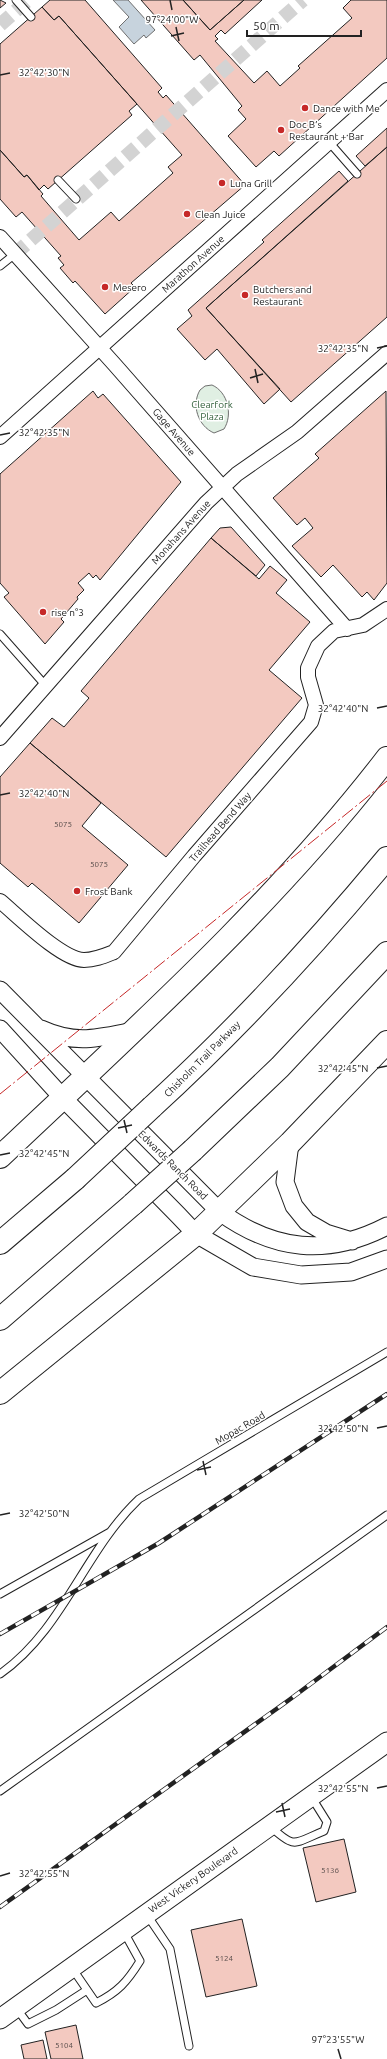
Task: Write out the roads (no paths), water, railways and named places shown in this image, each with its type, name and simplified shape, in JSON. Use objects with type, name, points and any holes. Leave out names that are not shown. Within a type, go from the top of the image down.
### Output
[{"type":"highway","points":[[0,1157],[62,1097],[134,1031],[254,910],[353,800],[387,758]]},
{"type":"highway","name":"Chisholm Trail Parkway","points":[[0,1243],[74,1179],[202,1061],[262,998],[387,858]]},
{"type":"highway","points":[[0,1319],[193,1150],[280,1067],[387,953]]},
{"type":"highway","points":[[0,1393],[196,1234],[290,1143],[387,1042]]},
{"type":"main road","name":"West Vickery Boulevard","points":[[0,2019],[145,1913],[387,1742]]},
{"type":"street","name":"Marathon Avenue","points":[[0,437],[387,90]]},
{"type":"street","name":"Gage Avenue","points":[[0,238],[100,348],[347,629]]},
{"type":"street","name":"Monahans Avenue","points":[[0,738],[206,502],[237,474],[297,432],[387,353]]},
{"type":"street","name":"Trailhead Bend Way","points":[[0,901],[64,954],[83,960],[100,958],[114,952],[311,722],[316,705],[308,677],[310,660],[318,646],[334,631],[363,625],[387,609]]},
{"type":"street","name":"Edwards Ranch Road","points":[[0,990],[220,1212],[239,1225],[266,1237],[293,1245],[327,1247],[368,1236],[387,1226]]},
{"type":"street","points":[[35,1027],[64,1038],[78,1040],[134,1031]]},
{"type":"street","points":[[0,1029],[62,1097],[196,1234],[253,1267],[302,1275],[351,1272],[387,1259]]},
{"type":"street","points":[[290,1143],[285,1182],[294,1206],[307,1222],[326,1233],[352,1241]]},
{"type":"lane","points":[[16,0],[31,17]]},
{"type":"lane","points":[[329,142],[357,174]]},
{"type":"lane","points":[[58,180],[76,200]]},
{"type":"lane","points":[[0,266],[15,254]]},
{"type":"lane","points":[[0,634],[46,686]]},
{"type":"lane","name":"Mopac Road","points":[[0,1674],[22,1657],[34,1645],[71,1594],[94,1556],[125,1513],[139,1499],[387,1352]]},
{"type":"lane","points":[[0,1791],[387,1515]]},
{"type":"lane","name":"Mopac Road","points":[[0,1594],[112,1531]]},
{"type":"lane","points":[[270,1825],[286,1841],[294,1843],[324,1831],[327,1822],[311,1796]]},
{"type":"lane","points":[[145,1913],[170,1950],[189,2046]]},
{"type":"lane","points":[[71,1967],[96,2002],[113,1994],[125,1983],[140,1961],[122,1930]]},
{"type":"lane","points":[[15,2007],[28,2024],[56,2010],[87,1990]]},
{"type":"tunnel","points":[[0,25],[28,0]]},
{"type":"tunnel","points":[[15,254],[303,0]]},
{"type":"railway","points":[[0,1634],[159,1543],[387,1394]]},
{"type":"railway","points":[[0,1907],[289,1700],[387,1627]]},
{"type":"place","name":"Dance with Me","points":[[305,108]]},
{"type":"place","name":"Doc B’s Restaurant + Bar","points":[[281,130]]},
{"type":"place","name":"Luna Grill","points":[[222,183]]},
{"type":"place","name":"Clean Juice","points":[[187,214]]},
{"type":"place","name":"Mesero","points":[[105,287]]},
{"type":"place","name":"Butchers and Restaurant","points":[[245,295]]},
{"type":"place","name":"rise n°3","points":[[43,612]]},
{"type":"place","name":"Frost Bank","points":[[77,891]]},
{"type":"park label","name":"Clearfork Plaza","points":[[212,410]]}]
